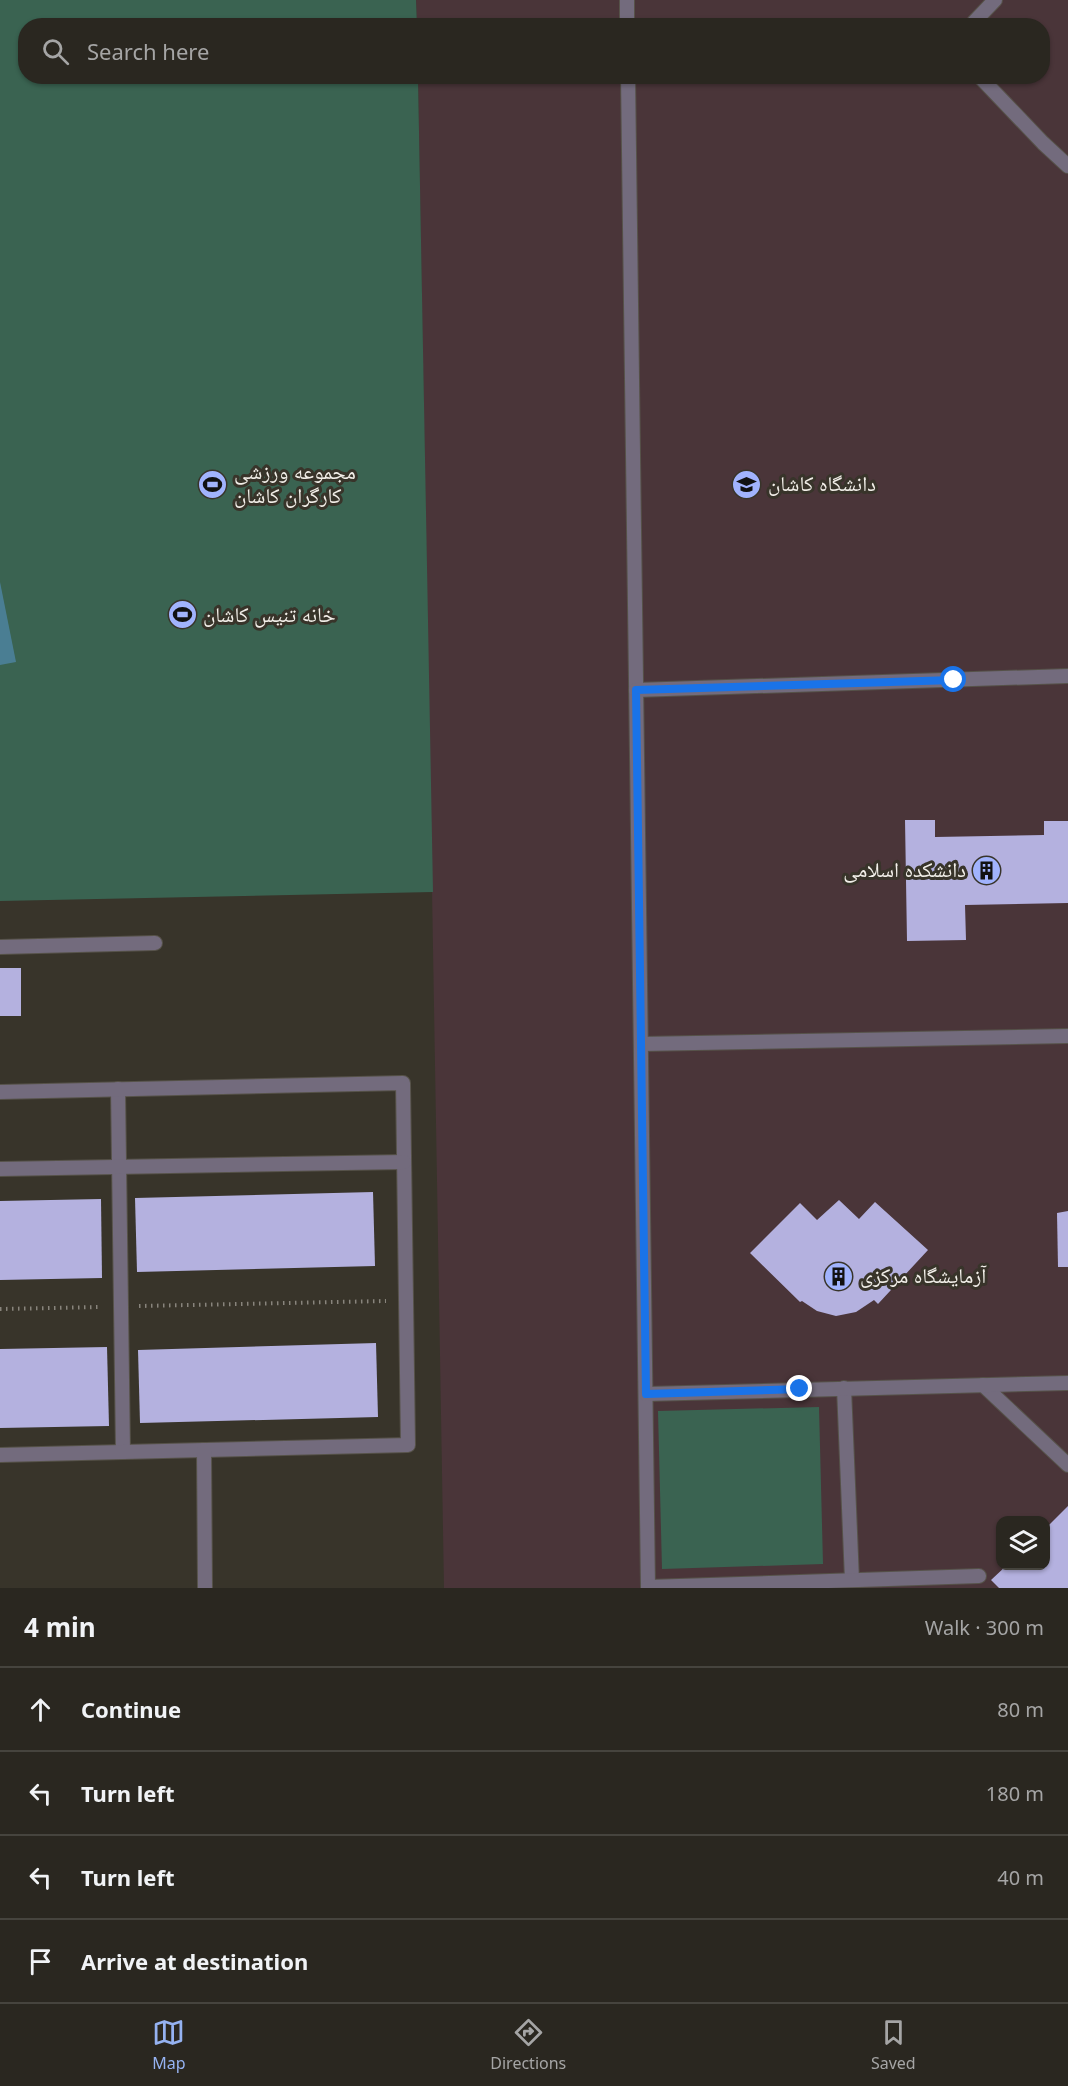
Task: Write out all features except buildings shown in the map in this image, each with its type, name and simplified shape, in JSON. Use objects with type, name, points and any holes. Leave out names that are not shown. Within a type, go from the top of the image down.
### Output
[{"type":"lane","points":[[627,0],[627,18]]},
{"type":"lane","points":[[977,18],[995,0]]},
{"type":"lane","points":[[628,84],[648,1588],[979,1576]]},
{"type":"lane","points":[[987,84],[1068,166]]},
{"type":"lane","points":[[636,690],[1068,676]]},
{"type":"lane","points":[[0,947],[155,943]]},
{"type":"lane","points":[[641,1044],[1068,1036]]},
{"type":"lane","points":[[0,1092],[404,1083],[408,1445],[0,1455]]},
{"type":"lane","points":[[118,1089],[123,1452]]},
{"type":"lane","points":[[0,1169],[404,1162]]},
{"type":"lane","points":[[646,1394],[1068,1383]]},
{"type":"lane","points":[[983,1385],[1068,1465]]},
{"type":"lane","points":[[844,1388],[852,1580]]},
{"type":"lane","points":[[204,1450],[205,1588]]},
{"type":"path","points":[[0,1309],[406,1300]]},
{"type":"shaded area","name":"دانشگاه کاشان","points":[[416,0],[1068,0],[1068,1588],[444,1588],[418,84],[1050,84],[1050,18],[417,18]]},
{"type":"green space","name":"مجموعه ورزشی کارگران کاشان","points":[[0,0],[416,0],[417,18],[18,18],[18,84],[418,84],[433,892],[0,901]]},
{"type":"green space","points":[[819,1407],[823,1564],[662,1569],[658,1411]]},
{"type":"water","points":[[0,582],[16,662],[0,665]]},
{"type":"place","name":"مجموعه ورزشی کارگران کاشان","points":[[213,484]]},
{"type":"place","name":"دانشگاه کاشان","points":[[747,484]]},
{"type":"place","name":"خانه تنیس کاشان","points":[[182,615]]},
{"type":"place","name":"دانشکده اسلامی","points":[[987,870]]},
{"type":"place","name":"آزمایشگاه مرکزی","points":[[839,1276]]},
{"type":"route","points":[[800,1389],[646,1394],[636,690],[954,680]]}]
